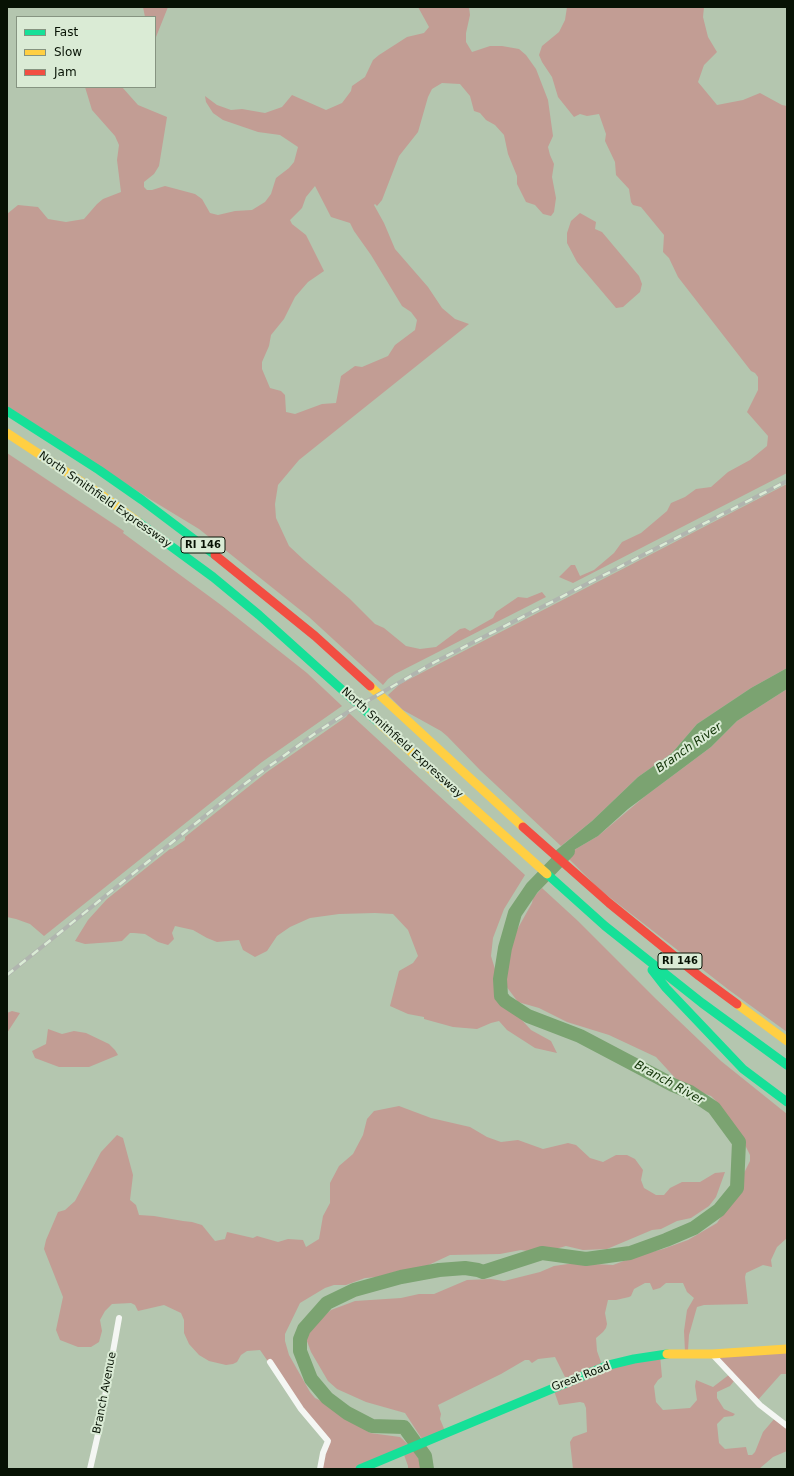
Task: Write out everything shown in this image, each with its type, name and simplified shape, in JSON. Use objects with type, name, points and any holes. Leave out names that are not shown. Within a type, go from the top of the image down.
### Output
[{"type":"main road","name":"North Smithfield Expressway","points":[[7,411],[64,447],[142,500],[234,570],[315,636],[577,875],[699,976],[787,1041]]},
{"type":"main road","name":"North Smithfield Expressway","points":[[7,433],[103,496],[214,577],[259,614],[529,858],[639,953],[702,1003],[787,1065]]},
{"type":"main road","points":[[639,953],[666,988],[743,1069],[787,1102]]},
{"type":"main road","name":"Great Road","points":[[360,1469],[609,1365],[634,1359],[668,1354],[712,1354],[787,1349]]},
{"type":"street","name":"Branch Avenue","points":[[90,1469],[119,1318]]},
{"type":"street","points":[[712,1354],[760,1405],[787,1426]]},
{"type":"street","points":[[270,1362],[301,1409],[328,1441],[323,1454],[320,1469]]},
{"type":"shaded area","points":[[143,7],[168,7],[156,37],[156,16],[145,16]]},
{"type":"shaded area","points":[[418,7],[469,7],[470,15],[466,33],[466,42],[472,52],[490,46],[502,46],[519,49],[526,55],[536,69],[548,100],[553,136],[548,147],[554,164],[552,177],[556,198],[554,212],[551,216],[543,214],[535,205],[526,202],[517,184],[517,176],[508,154],[504,135],[495,125],[486,120],[480,113],[474,111],[470,96],[460,84],[442,83],[432,89],[428,97],[418,132],[399,156],[382,200],[377,206],[375,204],[374,205],[384,223],[395,249],[428,287],[442,308],[455,319],[469,324],[299,460],[278,485],[275,504],[276,518],[289,546],[350,599],[375,624],[384,628],[406,646],[420,649],[436,647],[460,629],[465,628],[470,631],[493,618],[496,612],[518,597],[527,598],[542,592],[546,597],[395,674],[383,685],[309,617],[199,529],[148,498],[7,406],[7,214],[18,205],[38,207],[48,219],[66,222],[84,219],[103,199],[121,192],[117,160],[119,145],[115,136],[92,110],[85,88],[123,88],[138,105],[167,117],[159,166],[154,174],[144,182],[144,187],[147,190],[165,186],[195,194],[202,199],[210,213],[218,215],[235,211],[252,210],[265,202],[271,194],[276,178],[294,162],[298,147],[280,135],[258,132],[223,120],[213,113],[206,102],[205,96],[217,105],[231,110],[242,109],[265,113],[282,107],[292,95],[326,110],[342,103],[351,91],[352,86],[365,77],[373,60],[379,55],[407,37],[424,33],[429,27]],"holes":[[[315,186],[331,217],[350,223],[402,306],[411,312],[417,320],[415,330],[395,345],[388,356],[362,367],[355,366],[341,376],[336,403],[322,404],[295,414],[286,412],[285,395],[281,391],[270,388],[262,369],[262,362],[269,346],[271,335],[284,319],[295,297],[308,282],[324,271],[306,235],[292,224],[290,220],[302,208],[306,197]]]},
{"type":"shaded area","points":[[567,7],[704,7],[703,17],[708,37],[717,52],[704,65],[698,82],[717,105],[743,100],[760,93],[782,105],[787,106],[787,473],[573,583],[559,577],[571,565],[575,565],[580,576],[594,570],[614,553],[622,542],[641,533],[667,511],[671,503],[685,497],[696,489],[711,487],[728,472],[750,460],[767,446],[768,436],[747,412],[758,390],[758,377],[751,371],[678,277],[669,258],[663,252],[664,235],[641,207],[633,205],[631,202],[629,189],[616,175],[615,162],[605,141],[606,134],[599,114],[587,116],[580,114],[574,117],[558,97],[552,77],[539,55],[542,46],[559,32],[565,20]]},
{"type":"shaded area","points":[[580,213],[596,222],[595,229],[602,232],[639,276],[642,284],[640,292],[623,307],[616,308],[577,262],[567,243],[567,233],[571,221]]},
{"type":"shaded area","points":[[7,453],[124,531],[123,533],[221,605],[307,673],[342,706],[262,762],[44,936],[30,924],[7,917]]},
{"type":"shaded area","points":[[787,484],[787,668],[751,688],[697,724],[672,753],[638,777],[592,821],[561,846],[480,770],[447,736],[441,731],[403,710],[388,695],[400,684]]},
{"type":"shaded area","points":[[787,689],[787,1032],[729,990],[599,889],[568,858],[574,850],[598,836],[644,797],[711,747],[737,721]]},
{"type":"shaded area","points":[[349,713],[525,875],[504,909],[493,938],[491,956],[498,979],[497,1000],[501,1005],[520,1018],[531,1030],[551,1041],[557,1053],[535,1048],[507,1030],[499,1021],[477,1029],[453,1027],[424,1019],[424,1017],[408,1014],[390,1006],[399,971],[413,963],[418,956],[408,930],[393,914],[339,914],[310,918],[290,927],[277,936],[267,951],[255,957],[243,950],[239,940],[217,942],[193,930],[175,926],[172,933],[174,939],[168,945],[158,942],[145,934],[134,933],[130,933],[122,941],[85,944],[75,941],[88,920],[107,899],[170,849],[185,840],[185,837],[267,772],[346,717]]},
{"type":"shaded area","points":[[542,888],[578,921],[721,1061],[787,1114],[787,1238],[777,1247],[771,1260],[772,1267],[763,1265],[746,1273],[745,1277],[748,1304],[704,1305],[697,1307],[689,1335],[688,1350],[685,1352],[684,1331],[687,1310],[694,1298],[687,1292],[683,1283],[666,1283],[660,1288],[653,1290],[650,1283],[645,1283],[634,1289],[629,1297],[608,1300],[605,1313],[607,1324],[606,1328],[596,1338],[597,1351],[602,1365],[660,1355],[662,1377],[654,1386],[656,1402],[663,1410],[690,1408],[697,1400],[695,1386],[696,1380],[713,1387],[730,1374],[715,1356],[787,1349],[787,1374],[781,1374],[757,1401],[734,1381],[730,1386],[717,1392],[717,1398],[724,1409],[735,1414],[733,1416],[724,1417],[717,1424],[719,1443],[725,1449],[746,1447],[748,1455],[752,1455],[755,1452],[763,1432],[775,1418],[787,1426],[787,1451],[773,1457],[759,1469],[573,1469],[570,1442],[573,1437],[587,1432],[586,1408],[584,1403],[580,1402],[559,1405],[552,1385],[566,1379],[555,1357],[538,1359],[532,1363],[529,1360],[525,1360],[501,1374],[438,1405],[441,1414],[440,1419],[445,1431],[422,1439],[405,1413],[366,1402],[337,1389],[328,1381],[311,1352],[304,1333],[331,1310],[355,1301],[401,1298],[419,1294],[434,1294],[467,1280],[491,1279],[504,1281],[540,1272],[554,1266],[575,1263],[613,1265],[688,1240],[717,1223],[725,1211],[750,1161],[750,1155],[740,1135],[715,1100],[711,1096],[697,1091],[678,1081],[656,1057],[609,1035],[567,1022],[539,1008],[518,1002],[503,982],[502,974],[513,937],[532,903],[533,898]]},
{"type":"shaded area","points":[[12,1011],[20,1013],[7,1033],[7,1013]]},
{"type":"shaded area","points":[[48,1029],[62,1034],[74,1031],[86,1033],[109,1044],[118,1055],[89,1067],[59,1067],[35,1058],[32,1051],[46,1044]]},
{"type":"shaded area","points":[[399,1106],[431,1118],[470,1127],[487,1137],[501,1142],[518,1140],[543,1149],[568,1143],[576,1145],[590,1158],[603,1162],[616,1155],[627,1155],[635,1159],[643,1170],[641,1180],[644,1188],[656,1195],[664,1195],[670,1188],[682,1182],[700,1182],[715,1173],[725,1172],[716,1197],[709,1206],[691,1218],[677,1221],[661,1229],[652,1230],[607,1249],[583,1250],[566,1246],[541,1253],[521,1250],[500,1254],[450,1255],[420,1269],[394,1272],[379,1277],[365,1278],[346,1285],[334,1285],[325,1288],[300,1303],[285,1334],[285,1341],[289,1355],[310,1392],[315,1398],[332,1406],[370,1433],[400,1437],[411,1447],[425,1469],[408,1469],[402,1449],[357,1469],[321,1469],[328,1443],[294,1399],[260,1350],[247,1351],[241,1355],[237,1362],[233,1364],[226,1365],[209,1361],[199,1355],[189,1344],[184,1333],[184,1320],[181,1313],[164,1305],[138,1311],[135,1305],[131,1303],[112,1304],[105,1311],[100,1320],[102,1331],[99,1342],[91,1347],[78,1347],[60,1340],[56,1330],[63,1297],[44,1249],[46,1240],[58,1212],[65,1210],[75,1201],[101,1152],[117,1135],[123,1138],[133,1175],[130,1200],[136,1205],[139,1215],[192,1222],[202,1225],[215,1241],[225,1239],[227,1232],[253,1238],[257,1236],[278,1242],[288,1239],[303,1240],[306,1247],[319,1239],[323,1216],[330,1203],[330,1183],[339,1166],[353,1154],[363,1135],[367,1119],[374,1111]]},
{"type":"water","points":[[787,668],[787,689],[737,721],[711,747],[628,809],[598,836],[574,850],[565,862],[554,852],[592,821],[638,777],[672,753],[697,724],[751,688]]},
{"type":"waterway","name":"Branch River","points":[[427,1469],[425,1456],[404,1427],[372,1426],[347,1413],[327,1398],[311,1379],[300,1351],[300,1339],[304,1329],[327,1303],[354,1290],[401,1277],[439,1270],[465,1268],[483,1272],[542,1253],[586,1259],[630,1253],[694,1228],[719,1210],[737,1188],[739,1142],[714,1108],[690,1092],[673,1085],[580,1036],[528,1016],[505,1001],[501,996],[500,979],[505,948],[515,913],[532,888],[568,851]]},
{"type":"railway","points":[[7,975],[246,783],[317,732],[348,712],[435,662],[787,481]]},
{"type":"traffic: fast","points":[[7,411],[99,470],[142,500],[215,555]]},
{"type":"traffic: fast","points":[[138,522],[213,577],[259,615],[379,723]]},
{"type":"traffic: fast","points":[[547,874],[605,926],[702,1003],[787,1065]]},
{"type":"traffic: fast","points":[[652,970],[666,988],[743,1069],[787,1102]]},
{"type":"traffic: fast","points":[[360,1469],[609,1365],[634,1359],[667,1354]]},
{"type":"traffic: slow","points":[[7,433],[103,496],[138,522]]},
{"type":"traffic: slow","points":[[370,686],[523,827]]},
{"type":"traffic: slow","points":[[379,723],[547,874]]},
{"type":"traffic: slow","points":[[737,1004],[787,1041]]},
{"type":"traffic: slow","points":[[667,1354],[712,1354],[787,1349]]},
{"type":"traffic: jam","points":[[215,555],[315,636],[370,686]]},
{"type":"traffic: jam","points":[[523,827],[609,903],[699,976],[737,1004]]}]
